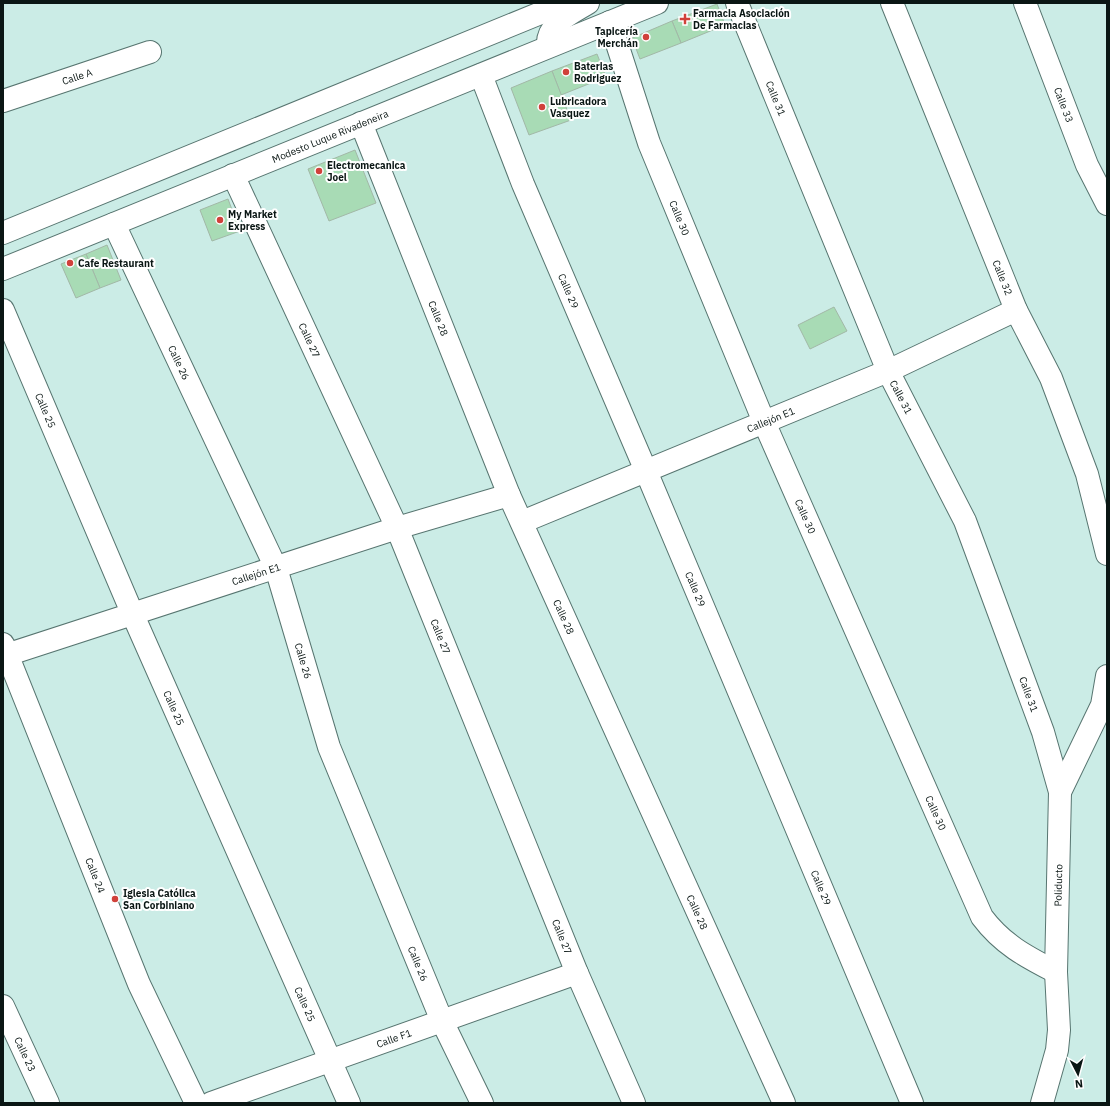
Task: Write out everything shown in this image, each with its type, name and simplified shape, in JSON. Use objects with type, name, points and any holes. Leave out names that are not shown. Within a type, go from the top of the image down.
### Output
[{"type":"street","points":[[3,233],[566,3]]},
{"type":"street","points":[[548,46],[547,41],[551,31],[561,19],[588,3]]},
{"type":"street","name":"Modesto Luque Rivadeneira","points":[[3,269],[481,75],[548,46],[658,3]]},
{"type":"street","name":"Calle 31","points":[[737,3],[888,371],[965,521],[1042,732],[1060,792]]},
{"type":"street","name":"Calle 32","points":[[892,3],[1016,310],[1054,386],[1087,474],[1107,554]]},
{"type":"street","name":"Calle 33","points":[[1025,3],[1087,165],[1107,204]]},
{"type":"street","name":"Calle 30","points":[[610,22],[649,143],[764,422],[982,917],[993,932],[1017,951],[1056,972]]},
{"type":"street","name":"Calle A","points":[[3,102],[150,52]]},
{"type":"street","name":"Calle 29","points":[[481,75],[523,184],[646,471],[912,1103]]},
{"type":"street","name":"Calle 28","points":[[361,123],[509,495],[784,1103]]},
{"type":"street","name":"Calle 27","points":[[233,175],[397,528],[577,973],[634,1103]]},
{"type":"street","name":"Calle 26","points":[[114,224],[276,568],[329,747],[442,1021],[482,1103]]},
{"type":"street","name":"Calle 25","points":[[3,310],[133,615],[348,1103]]},
{"type":"street","name":"Callejón E1","points":[[522,522],[888,371],[1016,310]]},
{"type":"street","name":"Callejón E1","points":[[4,651],[133,615],[397,528],[509,495]]},
{"type":"street","name":"Calle 24","points":[[4,651],[139,984],[196,1103]]},
{"type":"street","name":"Poliducto","points":[[1042,1103],[1058,1043],[1059,1030],[1056,972],[1060,792],[1104,706],[1107,676]]},
{"type":"street","name":"Calle F1","points":[[211,1103],[577,973]]},
{"type":"street","name":"Calle 23","points":[[3,1006],[48,1103]]},
{"type":"building","points":[[717,4],[725,25],[681,43],[672,21]]},
{"type":"building","points":[[672,21],[681,43],[640,59],[632,38]]},
{"type":"building","points":[[597,54],[606,77],[561,95],[552,71]]},
{"type":"building","name":"Lubricadora Vasquez","points":[[552,71],[571,120],[529,135],[511,88]]},
{"type":"building","points":[[355,150],[376,203],[329,221],[308,169]]},
{"type":"building","name":"My Market Express","points":[[228,199],[240,231],[212,241],[200,210]]},
{"type":"building","points":[[107,245],[121,280],[100,288],[86,254]]},
{"type":"building","points":[[86,254],[100,288],[76,298],[61,264]]},
{"type":"building","points":[[834,307],[847,331],[810,349],[798,325]]},
{"type":"place","name":"Farmacia Asociación De Farmacias","points":[[685,19]]},
{"type":"place","name":"Tapicería Merchán","points":[[646,37]]},
{"type":"place","name":"Baterias Rodriguez","points":[[566,72]]},
{"type":"place","name":"Lubricadora Vasquez","points":[[542,107]]},
{"type":"place","name":"Electromecanica Joel","points":[[319,171]]},
{"type":"place","name":"My Market Express","points":[[220,220]]},
{"type":"place","name":"Cafe Restaurant","points":[[70,263]]},
{"type":"place","name":"Iglesia Católica San Corbiniano","points":[[115,899]]}]
